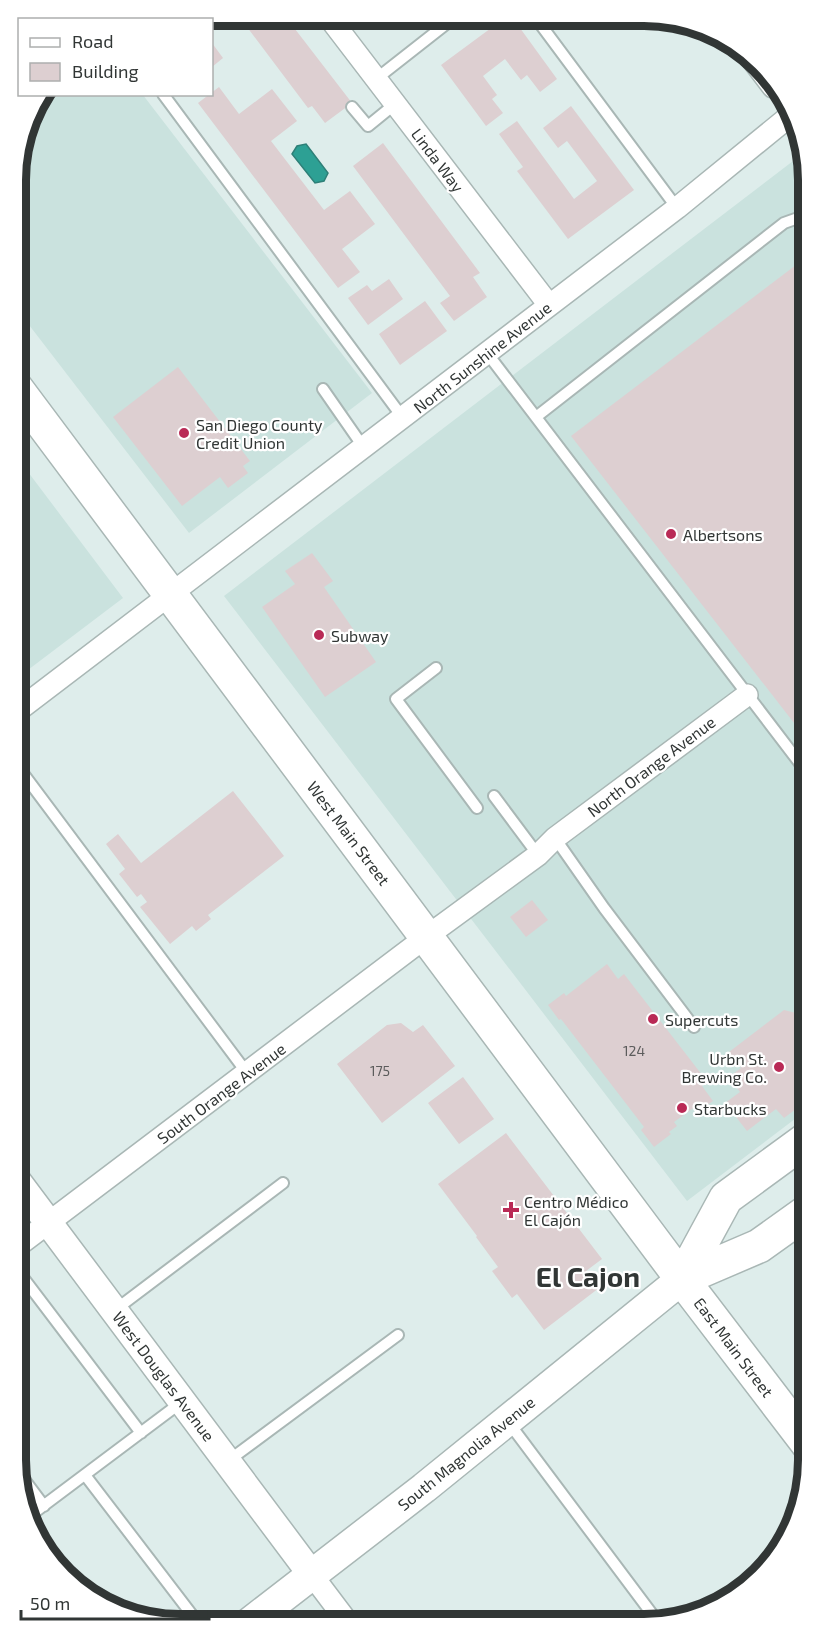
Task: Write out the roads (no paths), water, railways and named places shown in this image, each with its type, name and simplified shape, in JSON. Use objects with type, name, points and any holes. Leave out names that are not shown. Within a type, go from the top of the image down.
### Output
[{"type":"main road","name":"West Main Street","points":[[26,401],[682,1279]]},
{"type":"main road","points":[[682,1279],[726,1198],[797,1146]]},
{"type":"main road","points":[[682,1279],[759,1246],[797,1219]]},
{"type":"main road","name":"South Magnolia Avenue","points":[[261,1614],[424,1488],[682,1279]]},
{"type":"main road","name":"East Main Street","points":[[682,1279],[797,1430]]},
{"type":"street","name":"Linda Way","points":[[336,26],[549,305]]},
{"type":"street","name":"North Sunshine Avenue","points":[[26,704],[677,208],[785,120]]},
{"type":"street","name":"North Orange Avenue","points":[[538,855],[555,838],[747,695]]},
{"type":"street","points":[[426,937],[538,855]]},
{"type":"street","name":"South Orange Avenue","points":[[26,1240],[426,937]]},
{"type":"street","name":"West Douglas Avenue","points":[[26,1193],[312,1575]]},
{"type":"street","points":[[312,1575],[341,1614]]},
{"type":"lane","points":[[376,79],[444,26]]},
{"type":"lane","points":[[542,26],[677,208]]},
{"type":"lane","points":[[164,96],[403,418]]},
{"type":"lane","points":[[352,107],[368,126],[395,104]]},
{"type":"lane","points":[[536,417],[784,223],[798,218]]},
{"type":"lane","points":[[487,353],[798,760]]},
{"type":"lane","points":[[323,389],[364,448]]},
{"type":"lane","points":[[436,668],[396,699],[477,808]]},
{"type":"lane","points":[[26,777],[247,1073]]},
{"type":"lane","points":[[494,796],[538,855]]},
{"type":"lane","points":[[555,838],[604,908],[694,1027]]},
{"type":"lane","points":[[115,1311],[284,1183]]},
{"type":"lane","points":[[26,1281],[141,1433]]},
{"type":"lane","points":[[228,1461],[398,1335]]},
{"type":"lane","points":[[35,1512],[183,1401]]},
{"type":"lane","points":[[507,1420],[651,1614]]},
{"type":"lane","points":[[85,1475],[191,1614]]},
{"type":"lane","points":[[27,1485],[44,1506]]},
{"type":"place","name":"San Diego County Credit Union","points":[[184,433]]},
{"type":"place","name":"Albertsons","points":[[671,534]]},
{"type":"place","name":"Subway","points":[[319,635]]},
{"type":"place","name":"Supercuts","points":[[653,1019]]},
{"type":"place","name":"Urbn St. Brewing Co.","points":[[779,1067]]},
{"type":"place","name":"Starbucks","points":[[682,1108]]},
{"type":"place","name":"Centro Médico El Cajón","points":[[511,1210]]},
{"type":"district","name":"El Cajon","points":[[588,1276]]}]
